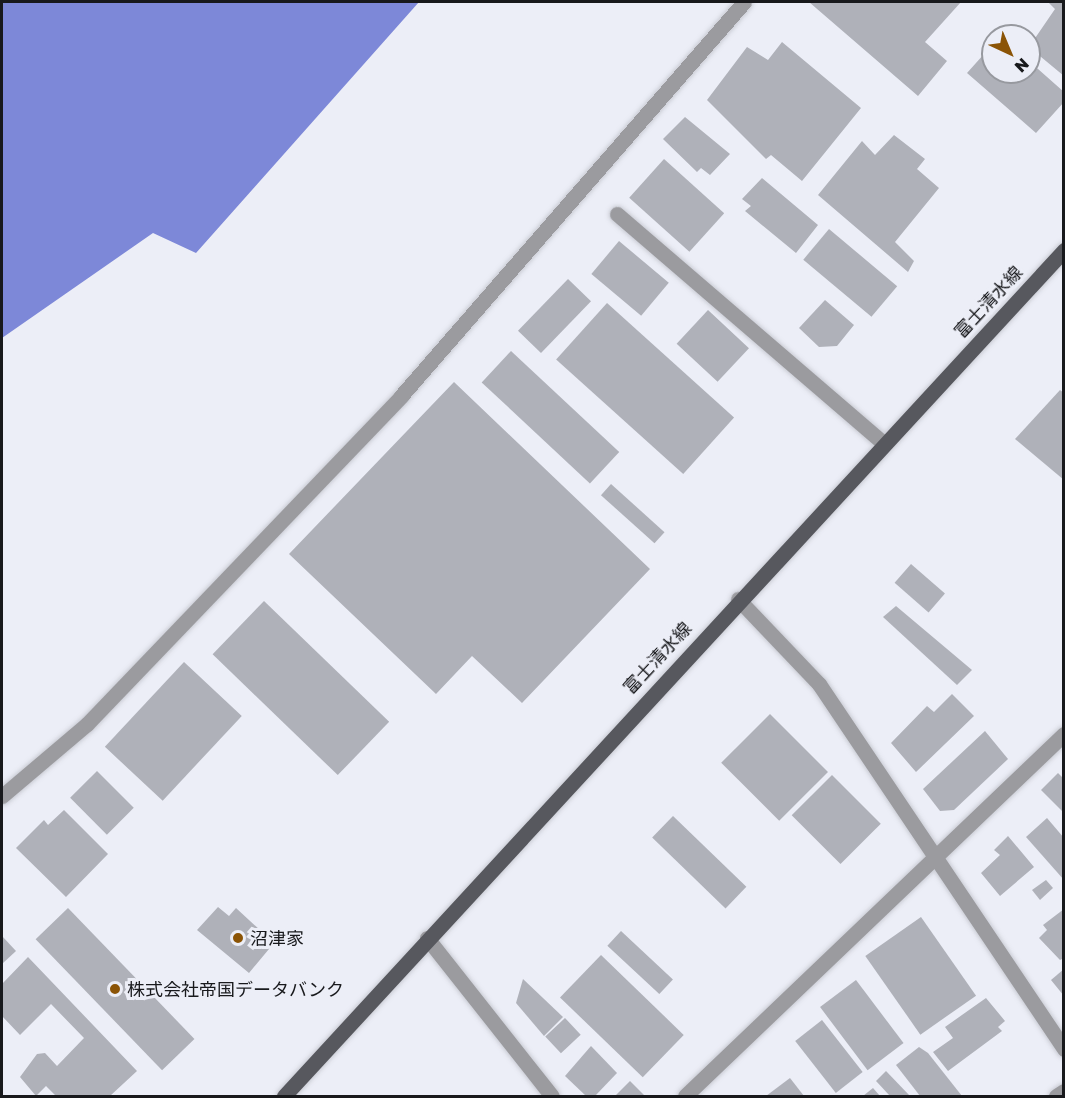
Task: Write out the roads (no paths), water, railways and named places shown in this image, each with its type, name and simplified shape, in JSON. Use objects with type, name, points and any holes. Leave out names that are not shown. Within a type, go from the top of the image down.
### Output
[{"type":"main road","name":"富士清水線","points":[[284,1096],[738,599],[1064,250]]},
{"type":"street","points":[[2,796],[87,724],[400,396],[744,2]]},
{"type":"street","points":[[617,214],[884,443]]},
{"type":"street","points":[[738,599],[819,684],[933,859],[1064,1049]]},
{"type":"street","points":[[685,1096],[1064,734]]},
{"type":"street","points":[[427,938],[552,1096]]},
{"type":"street","points":[[1056,1096],[1064,1091]]},
{"type":"water","points":[[2,2],[419,2],[196,253],[153,233],[2,338]]},
{"type":"place","name":"沼津家","points":[[238,938]]},
{"type":"place","name":"株式会社帝国データバンク","points":[[115,989]]}]
